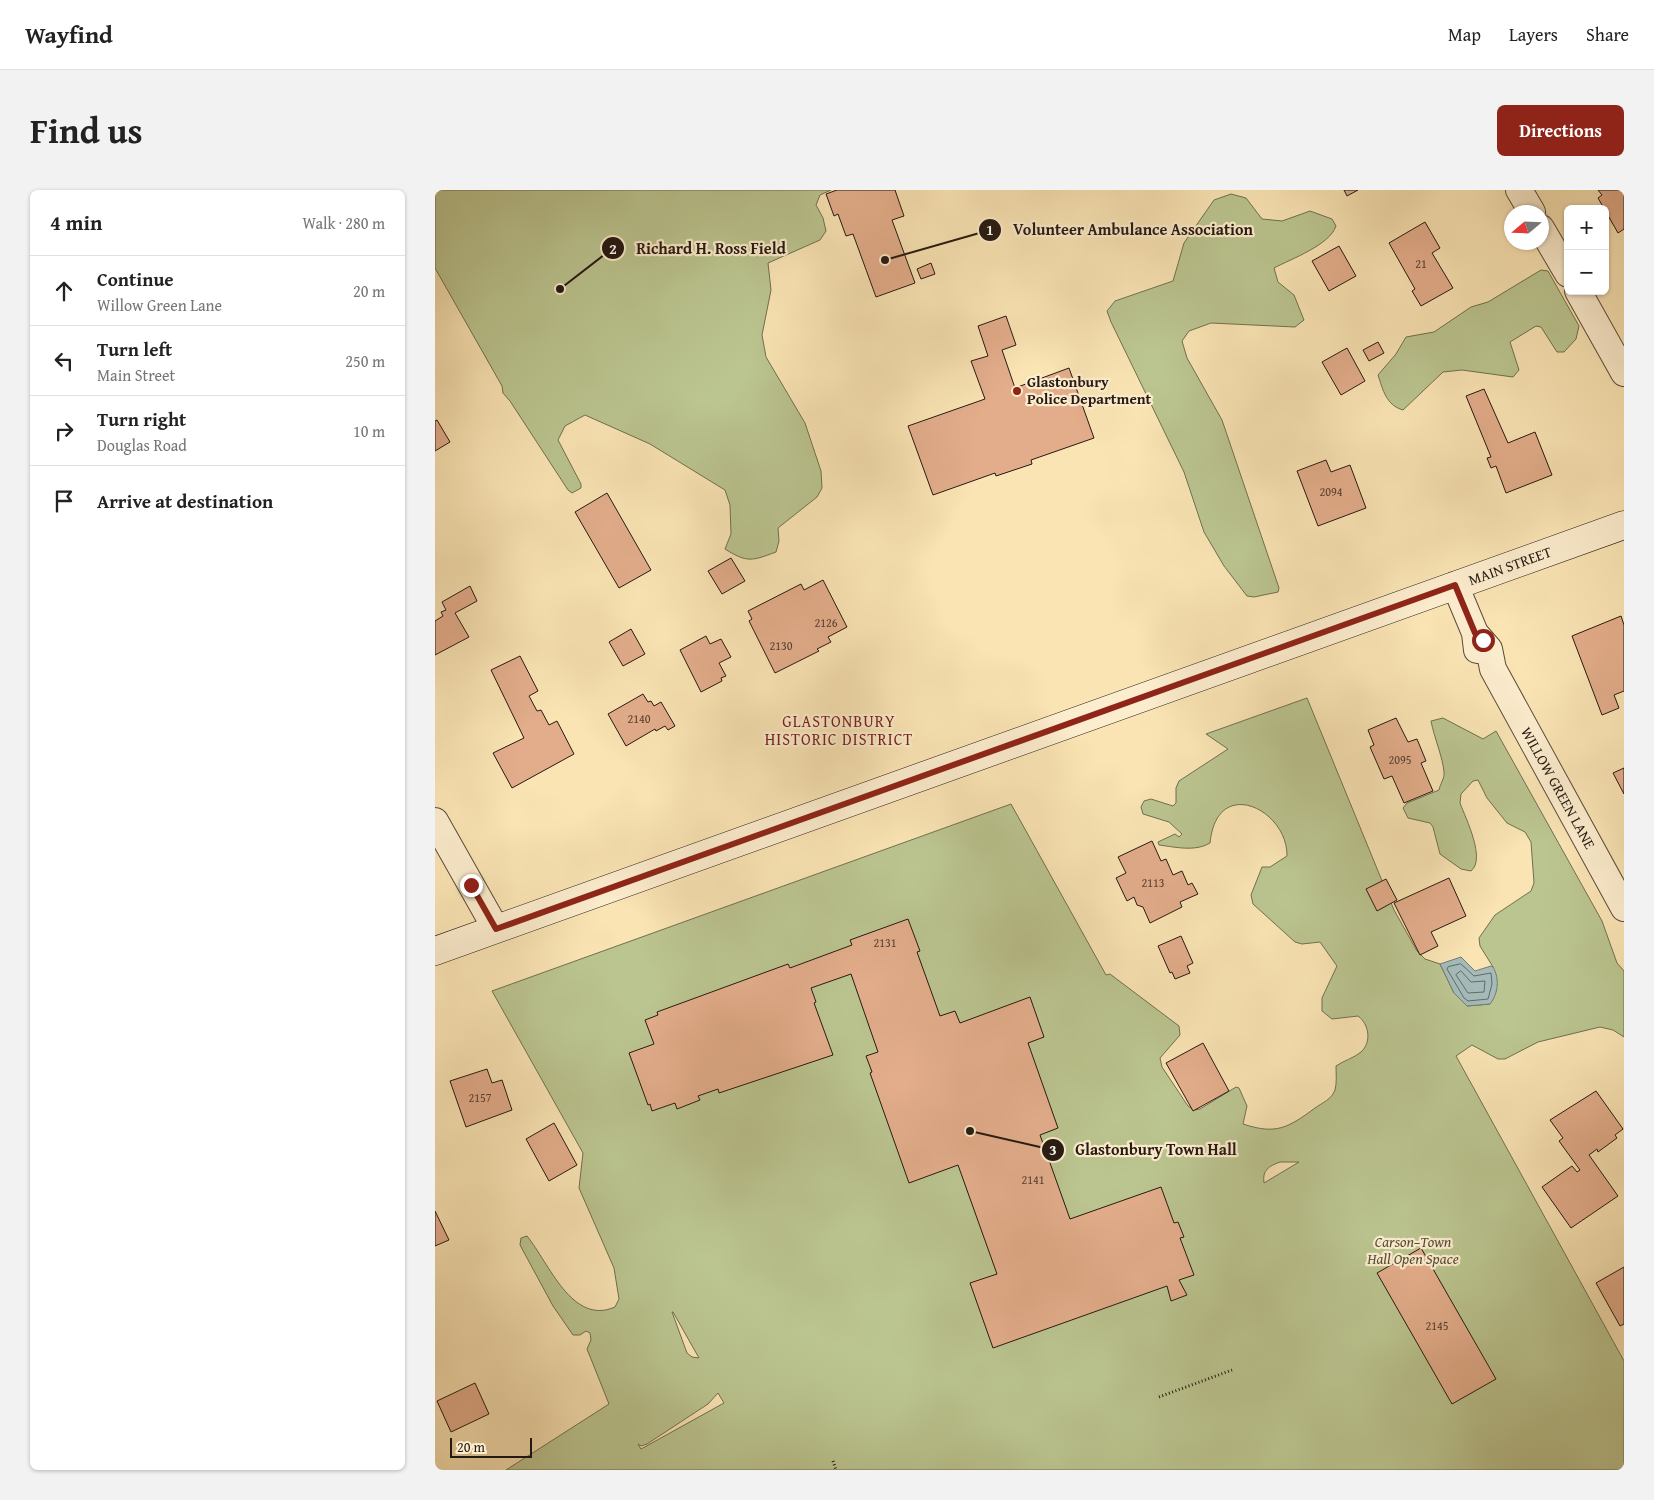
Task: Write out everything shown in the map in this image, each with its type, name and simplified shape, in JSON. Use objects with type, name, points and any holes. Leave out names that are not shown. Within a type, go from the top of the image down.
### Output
[{"type":"main road","name":"MAIN STREET","points":[[435,951],[1624,524]]},
{"type":"street","points":[[1519,190],[1528,205]]},
{"type":"street","points":[[1549,242],[1564,267]]},
{"type":"street","points":[[1580,295],[1624,373]]},
{"type":"street","name":"WILLOW GREEN LANE","points":[[1455,585],[1475,633],[1489,649],[1493,669],[1624,908]]},
{"type":"street","points":[[435,822],[496,929]]},
{"type":"path","points":[[1159,1397],[1232,1370]]},
{"type":"path","points":[[833,1461],[836,1470]]},
{"type":"green space","points":[[435,190],[831,190],[820,195],[816,205],[823,218],[826,231],[820,240],[768,263],[771,290],[762,335],[766,357],[805,423],[821,471],[822,488],[817,497],[778,528],[779,541],[776,552],[750,559],[739,557],[725,549],[731,534],[730,505],[725,490],[650,444],[585,415],[565,426],[558,440],[581,484],[581,488],[572,493],[568,490],[503,393],[502,386],[435,268]]},
{"type":"green space","points":[[1231,194],[1246,198],[1262,219],[1282,221],[1310,211],[1332,219],[1336,226],[1332,233],[1318,245],[1274,268],[1278,282],[1294,295],[1304,320],[1295,327],[1211,323],[1189,331],[1182,341],[1187,358],[1222,420],[1279,588],[1278,592],[1254,597],[1247,596],[1224,566],[1204,532],[1184,472],[1107,311],[1115,301],[1173,281],[1184,243],[1214,200]]},
{"type":"green space","points":[[1541,270],[1548,271],[1579,326],[1576,339],[1564,352],[1557,352],[1541,327],[1536,326],[1510,342],[1519,370],[1513,377],[1462,370],[1443,372],[1403,410],[1397,408],[1389,401],[1378,375],[1396,354],[1406,337],[1434,332],[1471,307],[1488,302]]},
{"type":"green space","name":"Carson–Town Hall Open Space","points":[[1307,698],[1394,910],[1417,951],[1425,959],[1440,964],[1454,993],[1467,1006],[1490,1004],[1493,967],[1480,946],[1479,938],[1495,915],[1531,891],[1534,883],[1531,842],[1525,832],[1507,823],[1487,798],[1478,780],[1473,781],[1461,794],[1460,803],[1476,848],[1475,865],[1471,871],[1461,869],[1440,854],[1433,827],[1430,823],[1408,818],[1403,808],[1407,803],[1439,790],[1443,779],[1443,766],[1431,721],[1443,718],[1483,739],[1496,731],[1602,921],[1617,963],[1624,971],[1624,1037],[1613,1030],[1600,1027],[1538,1042],[1505,1059],[1498,1059],[1472,1045],[1456,1056],[1624,1361],[1624,1470],[506,1470],[609,1404],[587,1349],[591,1340],[590,1333],[586,1331],[580,1335],[573,1335],[553,1306],[520,1245],[521,1238],[527,1236],[563,1289],[586,1308],[600,1311],[615,1307],[619,1299],[614,1268],[579,1188],[583,1153],[492,991],[1011,804],[1106,975],[1110,974],[1179,1026],[1180,1035],[1160,1058],[1162,1067],[1188,1106],[1194,1110],[1200,1109],[1236,1087],[1239,1088],[1247,1106],[1243,1124],[1273,1129],[1289,1125],[1332,1096],[1336,1087],[1336,1066],[1361,1052],[1367,1043],[1367,1028],[1358,1016],[1332,1019],[1322,1011],[1322,998],[1337,966],[1320,942],[1302,944],[1295,942],[1253,904],[1251,895],[1262,867],[1270,867],[1287,856],[1284,839],[1276,825],[1265,813],[1251,806],[1238,805],[1225,809],[1215,822],[1210,843],[1198,847],[1178,848],[1159,845],[1158,842],[1175,834],[1179,837],[1182,834],[1169,822],[1143,814],[1141,807],[1144,801],[1151,799],[1173,806],[1176,803],[1176,788],[1179,781],[1228,749],[1206,734]],"holes":[[[1280,1162],[1299,1162],[1264,1183],[1264,1175],[1267,1169]],[[672,1312],[699,1358],[692,1357],[687,1353]],[[718,1393],[724,1403],[641,1449],[638,1444],[641,1446],[647,1444],[708,1404]]]},
{"type":"water","points":[[1461,957],[1475,971],[1493,967],[1497,976],[1497,986],[1495,996],[1490,1004],[1467,1006],[1454,993],[1440,964]]},
{"type":"building","points":[[837,190],[895,190],[904,216],[892,220],[915,283],[876,297],[853,234],[846,236],[838,214],[834,216],[826,194]]},
{"type":"building","points":[[1344,190],[1358,190],[1347,196]]},
{"type":"building","points":[[1598,190],[1624,190],[1624,229],[1618,233],[1609,217],[1609,205],[1602,205],[1598,198],[1602,195]]},
{"type":"building","points":[[1425,222],[1440,248],[1432,253],[1453,288],[1421,306],[1412,291],[1415,289],[1389,243]]},
{"type":"building","points":[[1339,246],[1356,276],[1329,291],[1312,261]]},
{"type":"building","points":[[931,263],[935,274],[921,279],[917,269]]},
{"type":"building","name":"Glastonbury Police Department","points":[[1006,316],[1016,345],[1002,350],[1015,388],[1069,368],[1094,438],[1031,460],[1032,464],[996,476],[995,473],[933,495],[908,426],[985,399],[971,361],[988,356],[978,326]]},
{"type":"building","points":[[1378,342],[1384,353],[1369,361],[1363,350]]},
{"type":"building","points":[[1347,348],[1365,381],[1341,395],[1322,362]]},
{"type":"building","points":[[1484,389],[1508,443],[1535,432],[1552,475],[1506,493],[1496,466],[1491,468],[1487,458],[1491,457],[1466,396]]},
{"type":"building","points":[[437,420],[450,442],[435,451],[435,421]]},
{"type":"building","points":[[1326,460],[1331,472],[1350,465],[1366,508],[1318,526],[1297,471]]},
{"type":"building","points":[[607,493],[651,570],[619,588],[575,512]]},
{"type":"building","points":[[731,558],[745,581],[722,594],[708,571]]},
{"type":"building","points":[[823,580],[847,627],[828,637],[831,642],[817,649],[819,651],[775,673],[749,621],[752,619],[748,611],[801,584],[804,590]]},
{"type":"building","points":[[470,586],[477,601],[455,613],[469,637],[435,655],[435,621],[443,616],[441,612],[446,610],[442,602]]},
{"type":"building","points":[[1621,616],[1624,625],[1624,691],[1614,695],[1619,708],[1602,715],[1572,636]]},
{"type":"building","points":[[631,629],[645,654],[623,666],[609,642]]},
{"type":"building","points":[[706,636],[710,644],[721,639],[731,657],[719,663],[726,676],[721,678],[722,681],[701,692],[680,650]]},
{"type":"building","points":[[520,656],[538,691],[529,696],[537,711],[541,710],[549,725],[557,721],[574,754],[512,788],[493,753],[524,738],[491,670]]},
{"type":"building","points":[[643,694],[648,702],[651,701],[654,706],[661,702],[675,726],[668,730],[665,726],[656,731],[655,729],[626,746],[608,714]]},
{"type":"building","points":[[1396,718],[1408,742],[1417,739],[1426,761],[1421,763],[1433,791],[1404,803],[1392,776],[1384,779],[1370,747],[1374,745],[1368,730]]},
{"type":"building","points":[[1624,768],[1624,794],[1613,773]]},
{"type":"building","points":[[1152,841],[1161,861],[1166,859],[1173,875],[1182,871],[1188,885],[1192,883],[1198,894],[1180,902],[1182,907],[1150,923],[1143,907],[1137,905],[1134,897],[1127,901],[1116,878],[1126,873],[1118,857]]},
{"type":"building","points":[[1449,878],[1466,916],[1431,932],[1438,946],[1420,955],[1394,903]]},
{"type":"building","points":[[1386,879],[1397,900],[1377,911],[1366,889]]},
{"type":"building","points":[[908,919],[920,951],[917,952],[940,1016],[955,1011],[960,1023],[1030,997],[1044,1037],[1028,1043],[1058,1128],[1040,1135],[1070,1219],[1161,1187],[1174,1223],[1178,1222],[1184,1237],[1180,1238],[1194,1275],[1179,1280],[1187,1295],[1171,1301],[1167,1286],[993,1348],[970,1283],[997,1274],[958,1165],[909,1183],[870,1073],[872,1072],[866,1056],[878,1052],[851,974],[811,988],[816,1002],[814,1003],[833,1055],[719,1093],[718,1089],[698,1096],[700,1100],[677,1109],[675,1103],[652,1111],[650,1104],[648,1105],[629,1053],[654,1044],[645,1020],[658,1015],[657,1012],[788,964],[790,968],[852,945],[850,940]]},
{"type":"building","points":[[1181,936],[1193,963],[1187,966],[1190,973],[1175,979],[1172,972],[1170,973],[1158,946]]},
{"type":"building","points":[[1203,1043],[1229,1091],[1193,1111],[1166,1063]]},
{"type":"building","points":[[487,1069],[492,1083],[502,1080],[512,1110],[466,1127],[450,1081]]},
{"type":"building","points":[[1596,1091],[1623,1129],[1615,1135],[1617,1138],[1598,1152],[1597,1149],[1589,1155],[1618,1196],[1571,1228],[1542,1187],[1572,1166],[1577,1172],[1580,1170],[1559,1141],[1563,1138],[1550,1120]]},
{"type":"building","points":[[554,1123],[577,1165],[549,1181],[526,1139]]},
{"type":"building","points":[[435,1211],[449,1240],[435,1246]]},
{"type":"building","points":[[1421,1248],[1496,1379],[1452,1404],[1377,1273]]},
{"type":"building","points":[[1624,1267],[1624,1324],[1620,1326],[1596,1283]]},
{"type":"building","points":[[475,1383],[489,1414],[451,1432],[437,1401]]},
{"type":"place","name":"Volunteer Ambulance Association","points":[[885,260]]},
{"type":"place","name":"Richard H. Ross Field","points":[[560,289]]},
{"type":"place","name":"Glastonbury Police Department","points":[[1017,391]]},
{"type":"place","name":"Glastonbury Town Hall","points":[[970,1131]]},
{"type":"district","name":"GLASTONBURY HISTORIC DISTRICT","points":[[839,730]]},
{"type":"route","points":[[471,885],[496,929],[1455,585],[1475,633],[1483,640]]}]
